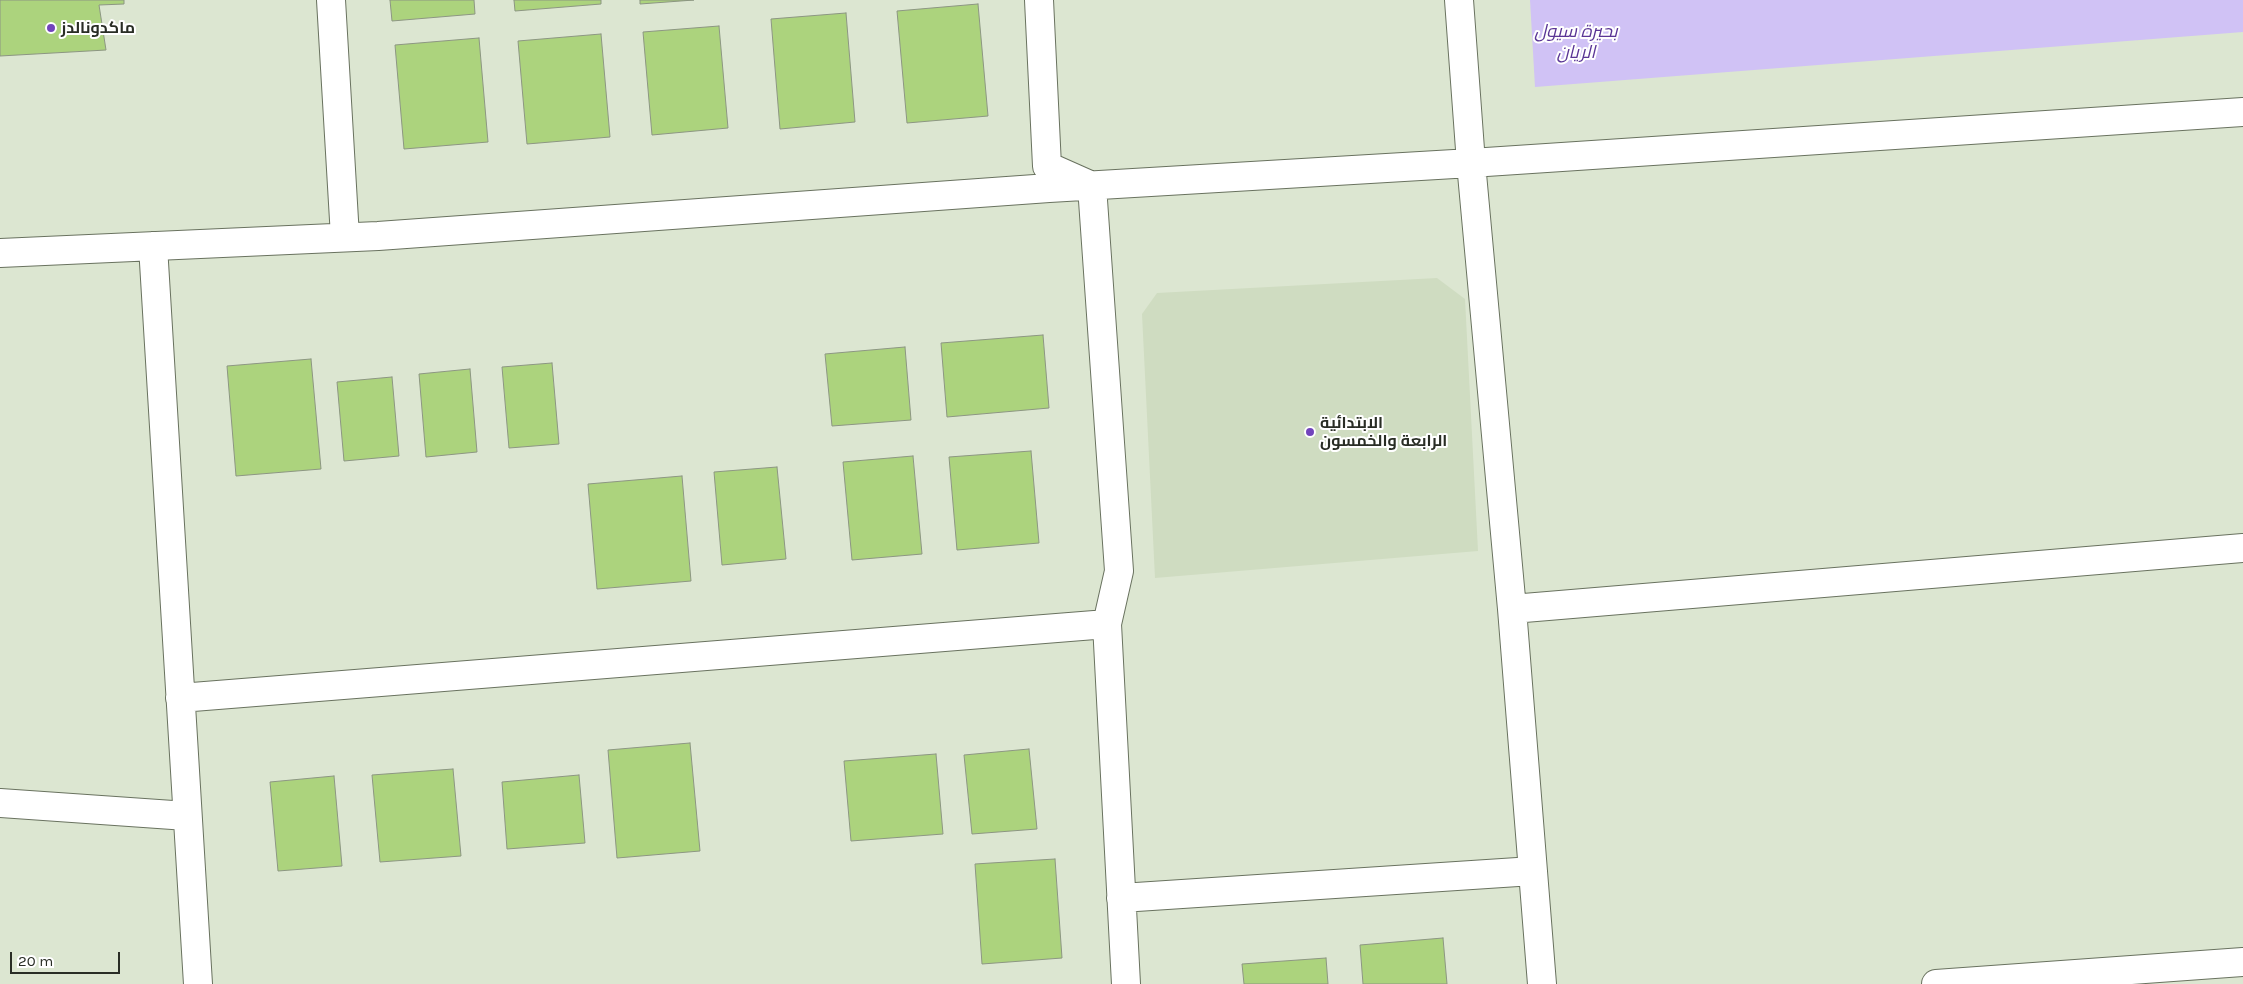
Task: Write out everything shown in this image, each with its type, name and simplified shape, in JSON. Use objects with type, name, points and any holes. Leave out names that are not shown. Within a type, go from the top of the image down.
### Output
[{"type":"street","points":[[331,0],[345,238]]},
{"type":"street","points":[[1039,0],[1047,166],[1092,186]]},
{"type":"street","points":[[1460,0],[1471,163],[1512,609],[1542,984]]},
{"type":"street","points":[[0,253],[345,238],[1092,186],[2243,112]]},
{"type":"street","points":[[1092,186],[1119,571],[1107,624],[1126,984]]},
{"type":"street","points":[[153,246],[198,984]]},
{"type":"street","points":[[1512,609],[2243,548]]},
{"type":"street","points":[[180,698],[1107,624]]},
{"type":"street","points":[[0,804],[188,816]]},
{"type":"street","points":[[1121,898],[1533,871]]},
{"type":"street","points":[[1936,984],[2243,962]]},
{"type":"shaded area","name":"الابتدائية الرابعة والخمسون","points":[[1437,278],[1465,299],[1478,551],[1155,578],[1142,314],[1157,293]]},
{"type":"water","name":"بحيرة سيول الريان","points":[[1530,0],[2243,0],[2243,32],[1535,87]]},
{"type":"building","name":"ماكدونالدز","points":[[0,0],[124,0],[124,4],[99,5],[106,50],[0,56]]},
{"type":"building","points":[[390,0],[474,0],[475,14],[392,21]]},
{"type":"building","points":[[514,0],[601,0],[601,4],[515,11]]},
{"type":"building","points":[[640,0],[694,0],[640,4]]},
{"type":"building","points":[[978,4],[988,116],[907,123],[897,11]]},
{"type":"building","points":[[846,13],[855,122],[780,129],[771,19]]},
{"type":"building","points":[[719,26],[728,128],[652,135],[643,32]]},
{"type":"building","points":[[601,34],[610,137],[527,144],[518,41]]},
{"type":"building","points":[[479,38],[488,142],[404,149],[395,45]]},
{"type":"building","points":[[1043,335],[1049,408],[947,417],[941,343]]},
{"type":"building","points":[[905,347],[911,420],[832,426],[825,354]]},
{"type":"building","points":[[311,359],[321,469],[236,476],[227,366]]},
{"type":"building","points":[[552,363],[559,444],[509,448],[502,367]]},
{"type":"building","points":[[470,369],[477,452],[426,457],[419,374]]},
{"type":"building","points":[[392,377],[399,456],[344,461],[337,382]]},
{"type":"building","points":[[1031,451],[1039,543],[957,550],[949,457]]},
{"type":"building","points":[[913,456],[922,554],[852,560],[843,462]]},
{"type":"building","points":[[777,467],[786,559],[722,565],[714,472]]},
{"type":"building","points":[[682,476],[691,581],[597,589],[588,484]]},
{"type":"building","points":[[690,743],[700,851],[617,858],[608,750]]},
{"type":"building","points":[[1029,749],[1037,829],[972,834],[964,755]]},
{"type":"building","points":[[936,754],[943,834],[851,841],[844,761]]},
{"type":"building","points":[[453,769],[461,856],[380,862],[372,775]]},
{"type":"building","points":[[579,775],[585,843],[507,849],[502,782]]},
{"type":"building","points":[[334,776],[342,866],[278,871],[270,782]]},
{"type":"building","points":[[1055,859],[1062,958],[982,964],[975,864]]},
{"type":"building","points":[[1443,938],[1447,984],[1363,984],[1360,945]]},
{"type":"building","points":[[1326,958],[1328,984],[1244,984],[1242,964]]},
{"type":"place","name":"ماكدونالدز","points":[[51,28]]},
{"type":"place","name":"الابتدائية الرابعة والخمسون","points":[[1310,432]]}]
